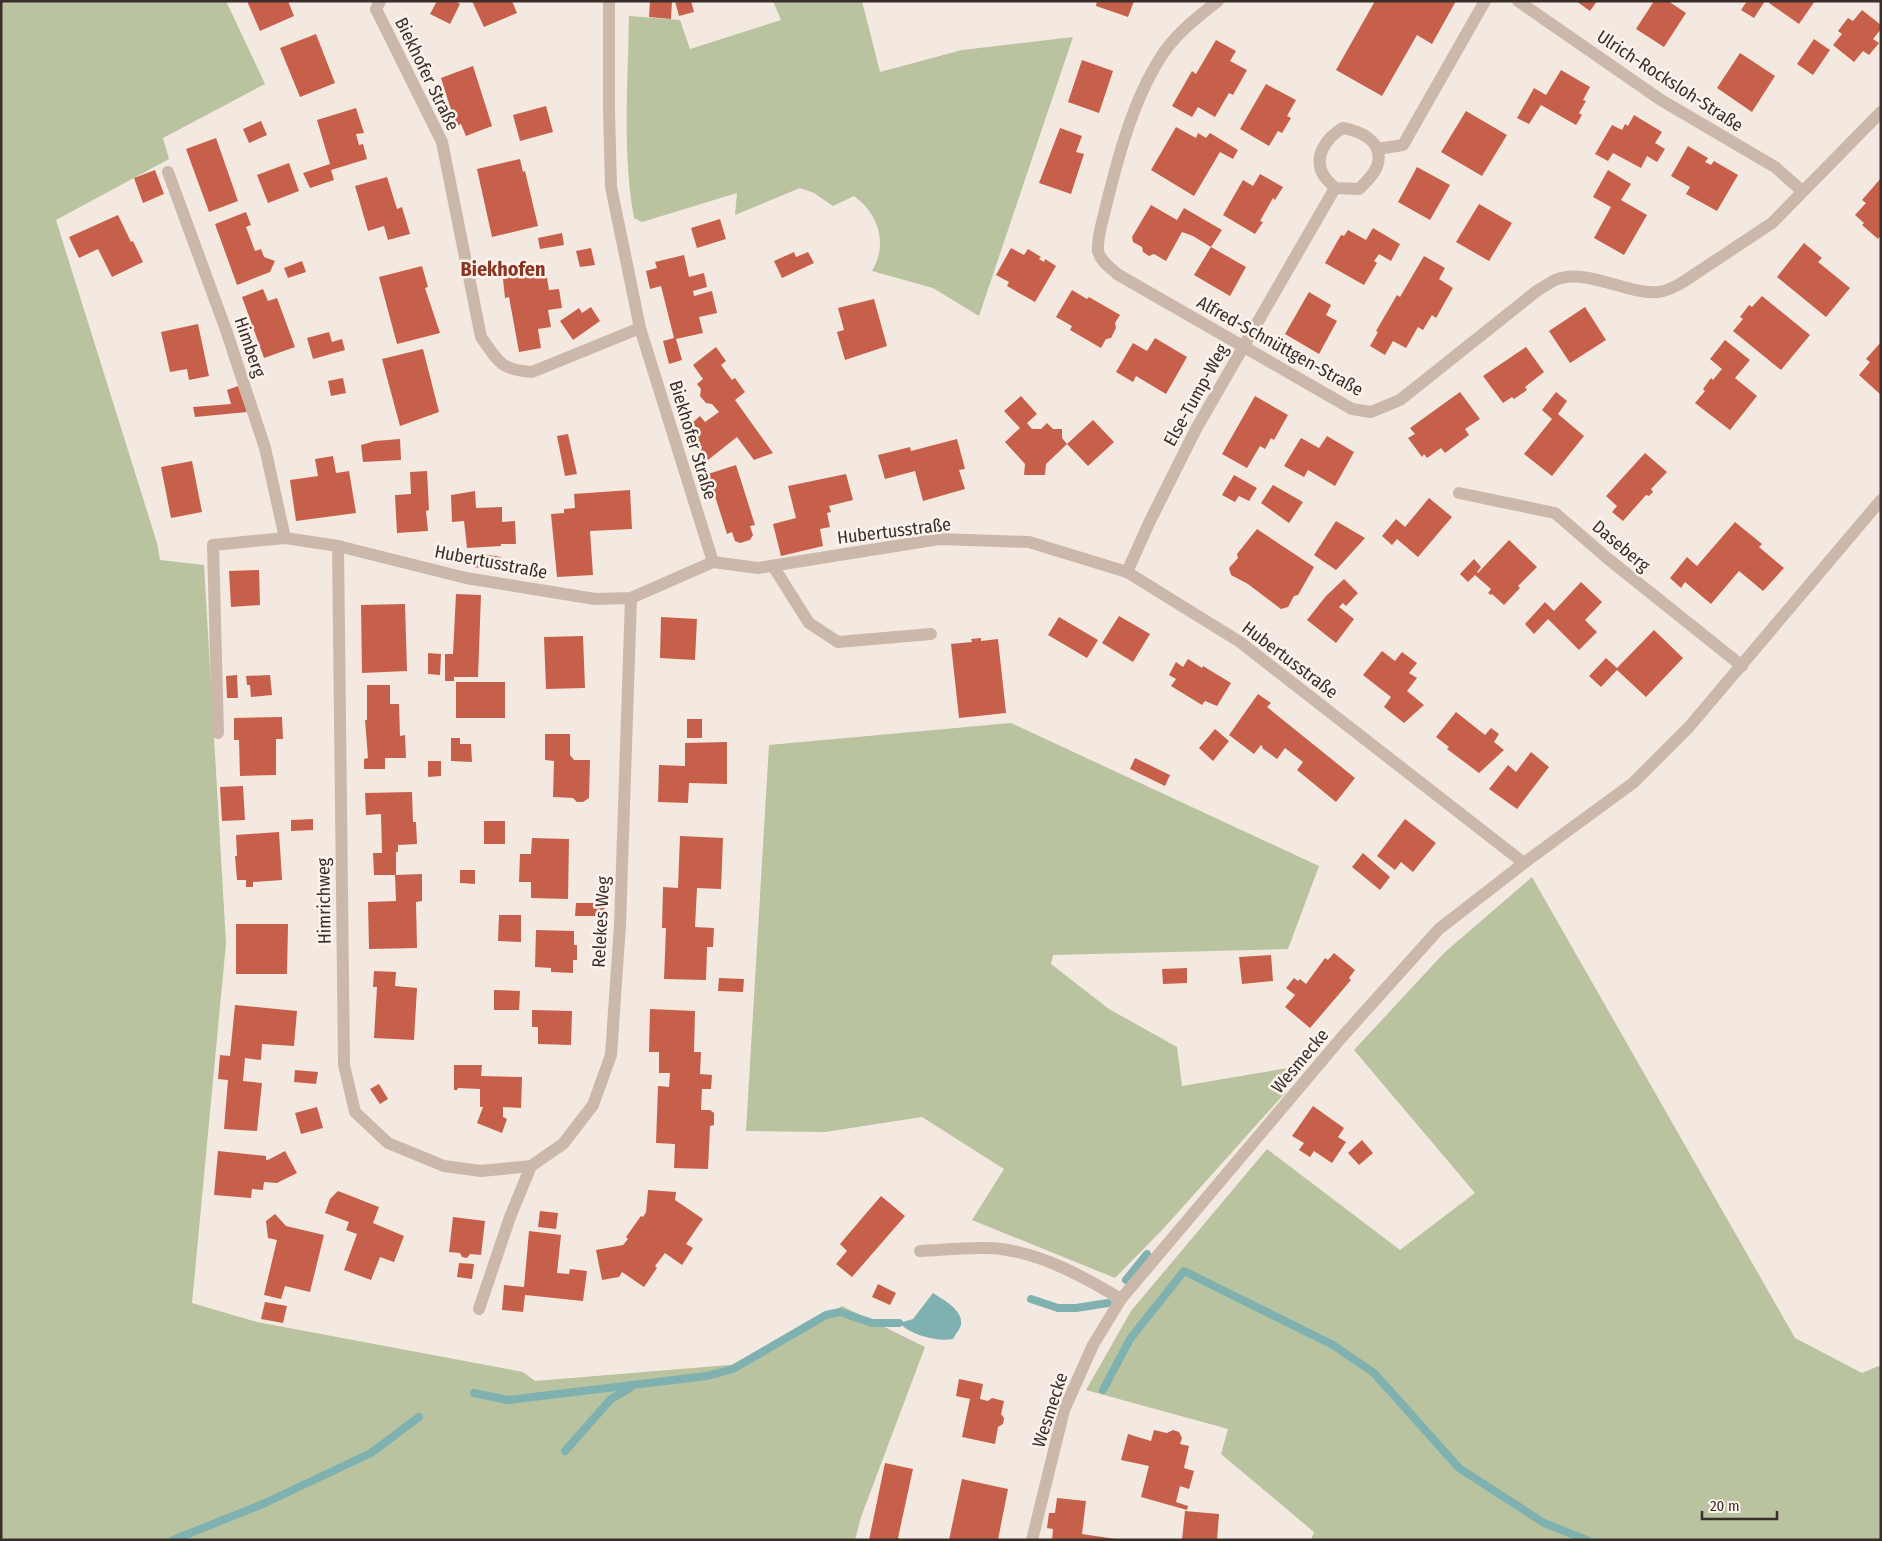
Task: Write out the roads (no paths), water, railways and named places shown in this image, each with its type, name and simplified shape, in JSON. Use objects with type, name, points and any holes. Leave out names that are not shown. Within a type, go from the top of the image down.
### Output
[{"type":"street","name":"Biekhofer Straße","points":[[380,1],[376,9],[442,142],[481,336],[499,363],[514,371],[532,372],[640,328]]},
{"type":"street","name":"Biekhofer Straße","points":[[609,1],[611,187],[640,328],[713,562]]},
{"type":"street","name":"Alfred-Schnüttgen-Straße","points":[[1218,1],[1188,24],[1159,59],[1135,109],[1110,190],[1098,240],[1098,254],[1118,274],[1352,409],[1371,412],[1400,400],[1538,290],[1556,280],[1572,278],[1596,280],[1643,291],[1657,292],[1669,290],[1772,223],[1881,112]]},
{"type":"street","points":[[1377,149],[1403,145],[1485,1]]},
{"type":"street","name":"Ulrich-Rocksloh-Straße","points":[[1518,1],[1662,100],[1775,167],[1802,191]]},
{"type":"street","points":[[1343,128],[1358,130],[1369,138],[1377,149],[1378,163],[1372,176],[1359,189],[1335,188],[1323,174],[1320,161],[1323,145],[1331,135],[1343,128]]},
{"type":"street","name":"Himberg","points":[[168,172],[226,330],[265,448],[285,538]]},
{"type":"street","name":"Else-Tump-Weg","points":[[1127,572],[1196,429],[1335,188]]},
{"type":"street","name":"Daseberg","points":[[1459,493],[1555,513],[1607,558],[1742,666]]},
{"type":"street","points":[[1524,863],[1633,783],[1689,727],[1881,500]]},
{"type":"street","name":"Hubertusstraße","points":[[218,733],[213,545],[285,538],[338,546],[466,578],[595,599],[631,598],[713,562],[758,568],[939,539],[1029,542],[1127,572],[1240,642],[1524,863]]},
{"type":"street","name":"Himrichweg","points":[[338,546],[344,1064],[355,1112],[388,1143],[444,1166],[481,1171]]},
{"type":"street","points":[[773,566],[809,623],[838,642],[931,634]]},
{"type":"street","name":"Relekes Weg","points":[[481,1171],[531,1166],[563,1144],[593,1105],[611,1055],[620,925],[631,598]]},
{"type":"street","name":"Wesmecke","points":[[1032,1540],[1064,1410],[1093,1345],[1121,1299],[1342,1037],[1438,929],[1524,863]]},
{"type":"street","points":[[480,1309],[510,1217],[531,1166]]},
{"type":"street","points":[[920,1251],[999,1249],[1023,1253],[1074,1271],[1121,1299]]},
{"type":"water","points":[[933,1293],[959,1314],[961,1325],[953,1339],[924,1337],[910,1331],[899,1323],[913,1319]]},
{"type":"waterway","points":[[1126,1280],[1147,1254]]},
{"type":"waterway","points":[[1103,1390],[1130,1339],[1184,1271],[1333,1345],[1374,1373],[1459,1468],[1544,1523],[1587,1540]]},
{"type":"waterway","points":[[1031,1299],[1058,1308],[1076,1308],[1108,1303]]},
{"type":"waterway","points":[[474,1393],[508,1400],[707,1376],[733,1369],[826,1315],[840,1312],[872,1323],[899,1323]]},
{"type":"waterway","points":[[565,1451],[611,1399],[630,1388]]},
{"type":"waterway","points":[[173,1540],[263,1504],[371,1453],[419,1417]]},
{"type":"district","name":"Biekhofen","points":[[503,269]]}]
